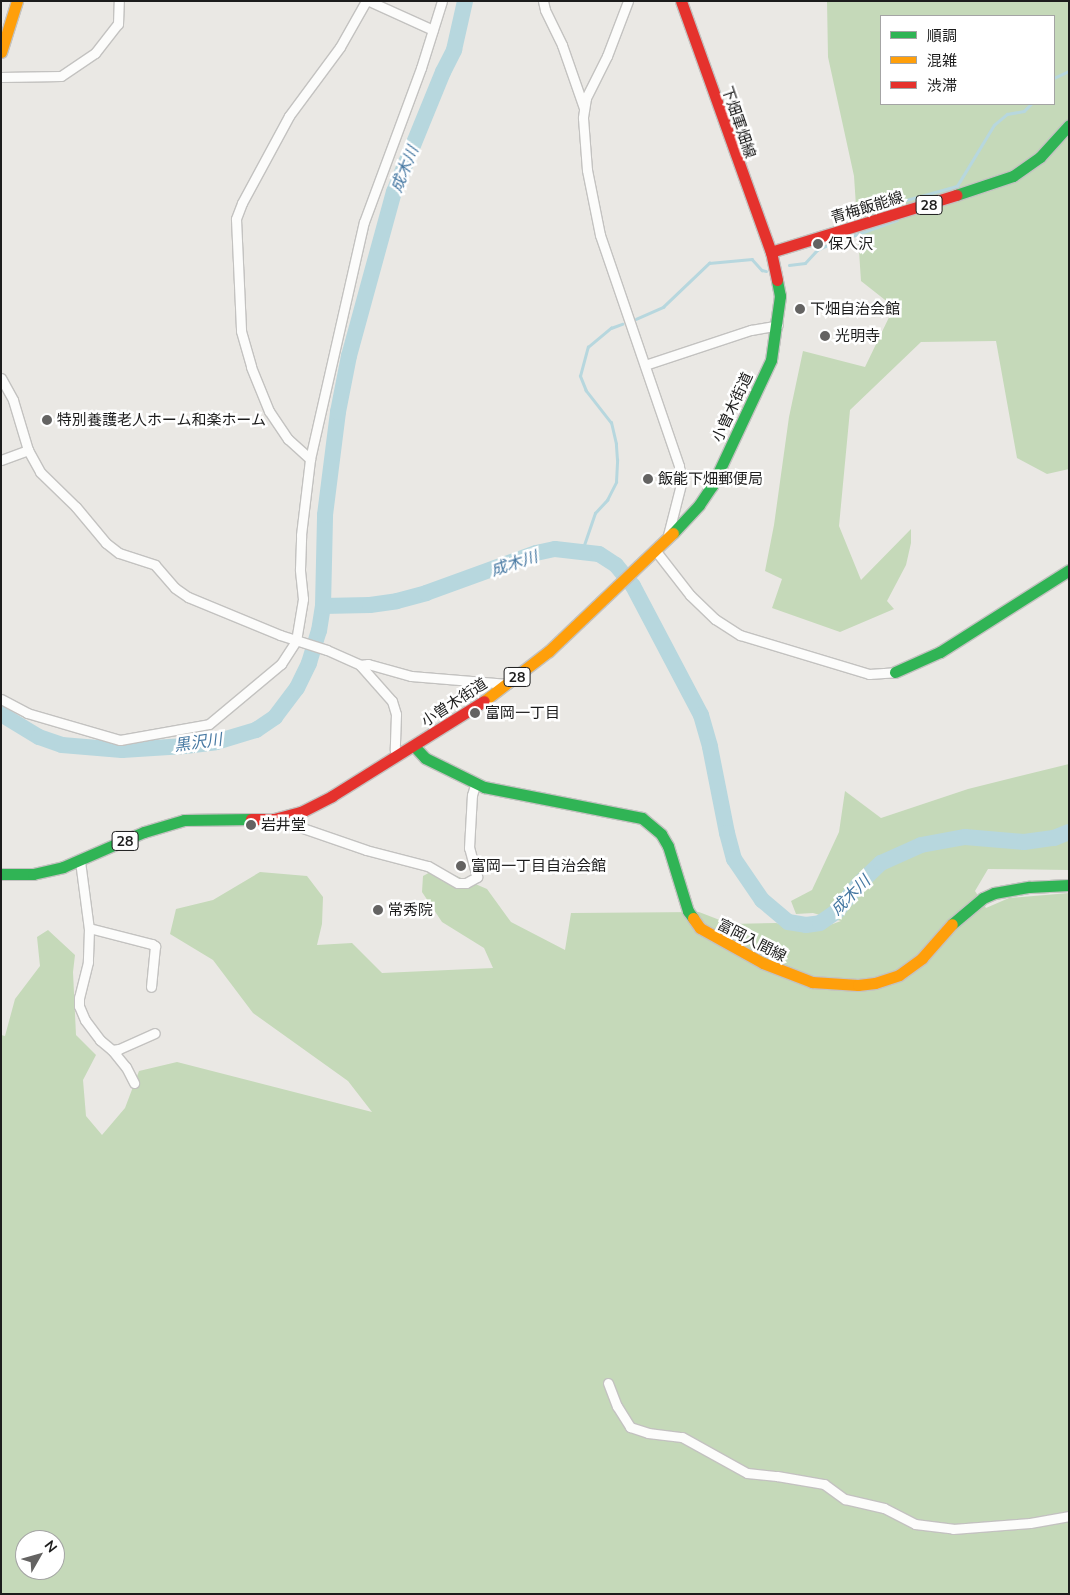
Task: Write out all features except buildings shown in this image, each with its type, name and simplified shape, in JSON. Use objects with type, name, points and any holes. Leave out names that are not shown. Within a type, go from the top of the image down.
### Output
[{"type":"main road","points":[[1,52],[17,1]]},
{"type":"main road","name":"下畑軍畑線","points":[[681,1],[771,252]]},
{"type":"main road","name":"青梅飯能線","points":[[771,252],[994,184],[1013,176],[1040,156],[1069,126]]},
{"type":"main road","name":"小曽木街道","points":[[1,874],[33,874],[63,867],[156,828],[184,820],[264,820],[286,817],[317,805],[414,746],[509,684],[549,651],[668,538],[699,505],[712,486],[770,360],[778,325],[780,296],[771,252]]},
{"type":"main road","points":[[895,672],[940,652],[1069,570]]},
{"type":"main road","name":"富岡入間線","points":[[414,746],[425,758],[475,785],[642,818],[661,834],[668,846],[686,906],[700,928],[763,963],[812,982],[858,985],[875,983],[899,975],[922,958],[964,913],[983,898],[994,893],[1029,887],[1069,885]]},
{"type":"street","points":[[1,77],[61,76],[95,53],[118,24],[119,1]]},
{"type":"street","points":[[310,459],[288,439],[269,411],[251,367],[242,331],[236,219],[242,203],[289,116],[340,47],[367,1],[433,30]]},
{"type":"street","points":[[1,699],[27,713],[120,740],[161,734],[209,724],[281,664],[296,641],[303,599],[300,569],[301,534],[310,459],[364,222],[442,1]]},
{"type":"street","points":[[544,1],[545,10],[562,45],[584,110]]},
{"type":"street","points":[[628,1],[607,56],[586,98],[583,118],[587,170],[600,234],[676,456],[681,476],[668,538]]},
{"type":"street","points":[[645,365],[751,330],[778,325]]},
{"type":"street","points":[[1,378],[16,410],[28,450],[40,472],[76,507],[112,549],[155,565],[175,588],[188,597],[296,641],[327,650],[360,665],[392,701],[396,714],[395,750],[398,755]]},
{"type":"street","points":[[1,460],[28,450]]},
{"type":"street","points":[[652,553],[690,595],[715,619],[740,635],[869,674],[895,672]]},
{"type":"street","points":[[360,665],[368,664],[410,676],[509,684]]},
{"type":"street","points":[[286,817],[291,824],[366,850],[428,866],[458,882],[466,883],[477,876],[469,848],[472,795],[475,785]]},
{"type":"street","points":[[80,860],[89,928],[88,962],[79,998],[79,1006],[85,1020],[100,1040],[112,1050],[126,1067],[134,1082]]},
{"type":"street","points":[[89,928],[152,944],[154,946],[150,987]]},
{"type":"street","points":[[112,1050],[119,1049],[155,1033]]},
{"type":"street","points":[[608,1383],[617,1406],[630,1427],[648,1433],[682,1436],[747,1473],[824,1484],[845,1499],[884,1508],[915,1524],[953,1529],[1030,1523],[1069,1516]]},
{"type":"green space","points":[[827,1],[1069,1],[1069,469],[1047,474],[1017,458],[996,341],[921,342],[850,410],[839,526],[861,580],[911,529],[911,543],[906,565],[887,601],[894,609],[840,632],[772,608],[782,579],[765,571],[774,525],[789,417],[803,351],[865,367],[894,307],[861,281],[854,176],[828,57]]},
{"type":"green space","points":[[1069,764],[1069,870],[988,869],[975,891],[986,908],[1009,898],[1069,893],[1069,1594],[1,1594],[1,1035],[5,1036],[15,999],[40,966],[37,937],[48,930],[75,955],[73,972],[76,1035],[96,1055],[83,1080],[86,1116],[102,1135],[125,1108],[139,1071],[177,1062],[372,1112],[348,1081],[253,1013],[213,960],[170,934],[176,909],[213,900],[260,872],[307,876],[323,897],[322,924],[317,945],[352,943],[382,973],[493,968],[484,948],[442,922],[422,892],[423,876],[438,868],[487,889],[511,922],[565,950],[571,913],[699,912],[730,924],[776,923],[813,931],[841,921],[813,913],[796,914],[791,901],[812,890],[839,832],[845,791],[881,818],[968,789]]},
{"type":"waterway","name":"成木川","points":[[1,714],[39,737],[62,745],[122,750],[185,746],[216,742],[256,730],[275,717],[297,688],[309,663],[319,631],[323,606],[325,515],[338,412],[349,356],[394,192],[443,72],[454,50],[465,1]]},
{"type":"waterway","points":[[1055,78],[1069,71]]},
{"type":"waterway","points":[[892,204],[957,186],[994,125],[1007,114],[1024,111],[1030,105]]},
{"type":"waterway","points":[[789,265],[805,263],[817,250],[897,220]]},
{"type":"waterway","points":[[636,319],[663,307],[709,263],[752,259],[762,270],[766,271]]},
{"type":"waterway","points":[[582,551],[595,513],[607,500],[616,482],[617,460],[616,444],[611,423],[586,391],[580,376],[588,347],[611,328],[622,324]]},
{"type":"waterway","name":"成木川","points":[[323,606],[370,605],[397,601],[426,593],[536,553],[555,549],[599,554],[616,565],[633,586],[701,715],[710,747],[734,859],[762,900],[788,922],[806,925],[820,923],[837,911],[858,885],[881,863],[921,845],[965,837],[1024,842],[1054,838],[1069,832]]},
{"type":"traffic: fast","points":[[956,195],[1013,176],[1040,157],[1069,125]]},
{"type":"traffic: fast","points":[[673,533],[699,505],[712,486],[771,360],[780,296],[777,280]]},
{"type":"traffic: fast","points":[[895,672],[940,652],[1069,570]]},
{"type":"traffic: fast","points":[[414,746],[425,758],[484,787],[642,818],[661,834],[668,846],[688,911],[693,918]]},
{"type":"traffic: fast","points":[[1,874],[33,874],[63,867],[144,832],[184,820],[251,819]]},
{"type":"traffic: fast","points":[[952,924],[983,898],[994,893],[1029,887],[1069,885]]},
{"type":"traffic: slow","points":[[1,52],[17,1]]},
{"type":"traffic: slow","points":[[484,701],[549,651],[673,533]]},
{"type":"traffic: slow","points":[[693,918],[700,928],[763,963],[812,982],[858,985],[875,983],[899,975],[922,958],[952,924]]},
{"type":"traffic: jam","points":[[681,1],[771,252]]},
{"type":"traffic: jam","points":[[777,280],[771,252],[956,195]]},
{"type":"traffic: jam","points":[[251,819],[274,819],[301,812],[332,796],[484,701]]},
{"type":"place","name":"保入沢","points":[[818,244]]},
{"type":"place","name":"下畑自治会館","points":[[800,309]]},
{"type":"place","name":"光明寺","points":[[825,336]]},
{"type":"place","name":"特別養護老人ホーム和楽ホーム","points":[[47,420]]},
{"type":"place","name":"飯能下畑郵便局","points":[[648,479]]},
{"type":"place","name":"富岡一丁目","points":[[475,713]]},
{"type":"place","name":"岩井堂","points":[[251,825]]},
{"type":"place","name":"富岡一丁目自治会館","points":[[461,866]]},
{"type":"place","name":"常秀院","points":[[378,910]]},
{"type":"water label","name":"黒沢川","points":[[198,742]]}]
